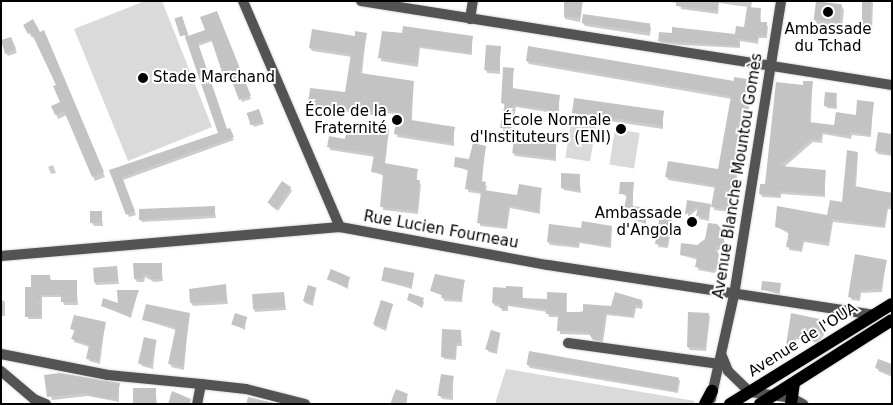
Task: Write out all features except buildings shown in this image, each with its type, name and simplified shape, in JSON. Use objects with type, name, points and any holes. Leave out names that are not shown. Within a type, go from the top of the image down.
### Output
[{"type":"main road","name":"Avenue de l'OUA","points":[[730,404],[892,304]]},
{"type":"main road","name":"Avenue de l'OUA","points":[[760,404],[892,320]]},
{"type":"main road","points":[[794,383],[795,402]]},
{"type":"main road","points":[[705,404],[712,397]]},
{"type":"street","points":[[242,1],[340,227]]},
{"type":"street","points":[[361,1],[770,67],[892,84]]},
{"type":"street","points":[[470,19],[473,1]]},
{"type":"street","name":"Avenue Blanche Mountou Gomès","points":[[712,397],[734,296],[781,1]]},
{"type":"street","name":"Rue Lucien Fourneau","points":[[1,256],[340,227],[734,296],[874,315]]},
{"type":"street","points":[[568,343],[721,360],[728,370],[750,392],[795,402]]},
{"type":"street","points":[[1,354],[108,375],[246,388],[305,404]]},
{"type":"street","points":[[1,371],[34,399],[46,404]]},
{"type":"street","points":[[197,404],[201,384]]},
{"type":"shaded area","name":"Stade Marchand","points":[[145,1],[162,1],[212,127],[128,161],[74,29]]},
{"type":"shaded area","points":[[571,122],[596,126],[590,161],[565,158]]},
{"type":"shaded area","points":[[615,129],[640,133],[634,168],[609,165]]},
{"type":"shaded area","points":[[506,369],[695,401],[693,404],[495,404]]},
{"type":"place","name":"Ambassade du Tchad","points":[[828,12]]},
{"type":"place","name":"Stade Marchand","points":[[143,78]]},
{"type":"place","name":"École de la Fraternité","points":[[397,120]]},
{"type":"place","name":"École Normale d'Instituteurs (ENI)","points":[[621,129]]},
{"type":"place","name":"Ambassade d'Angola","points":[[692,222]]}]
